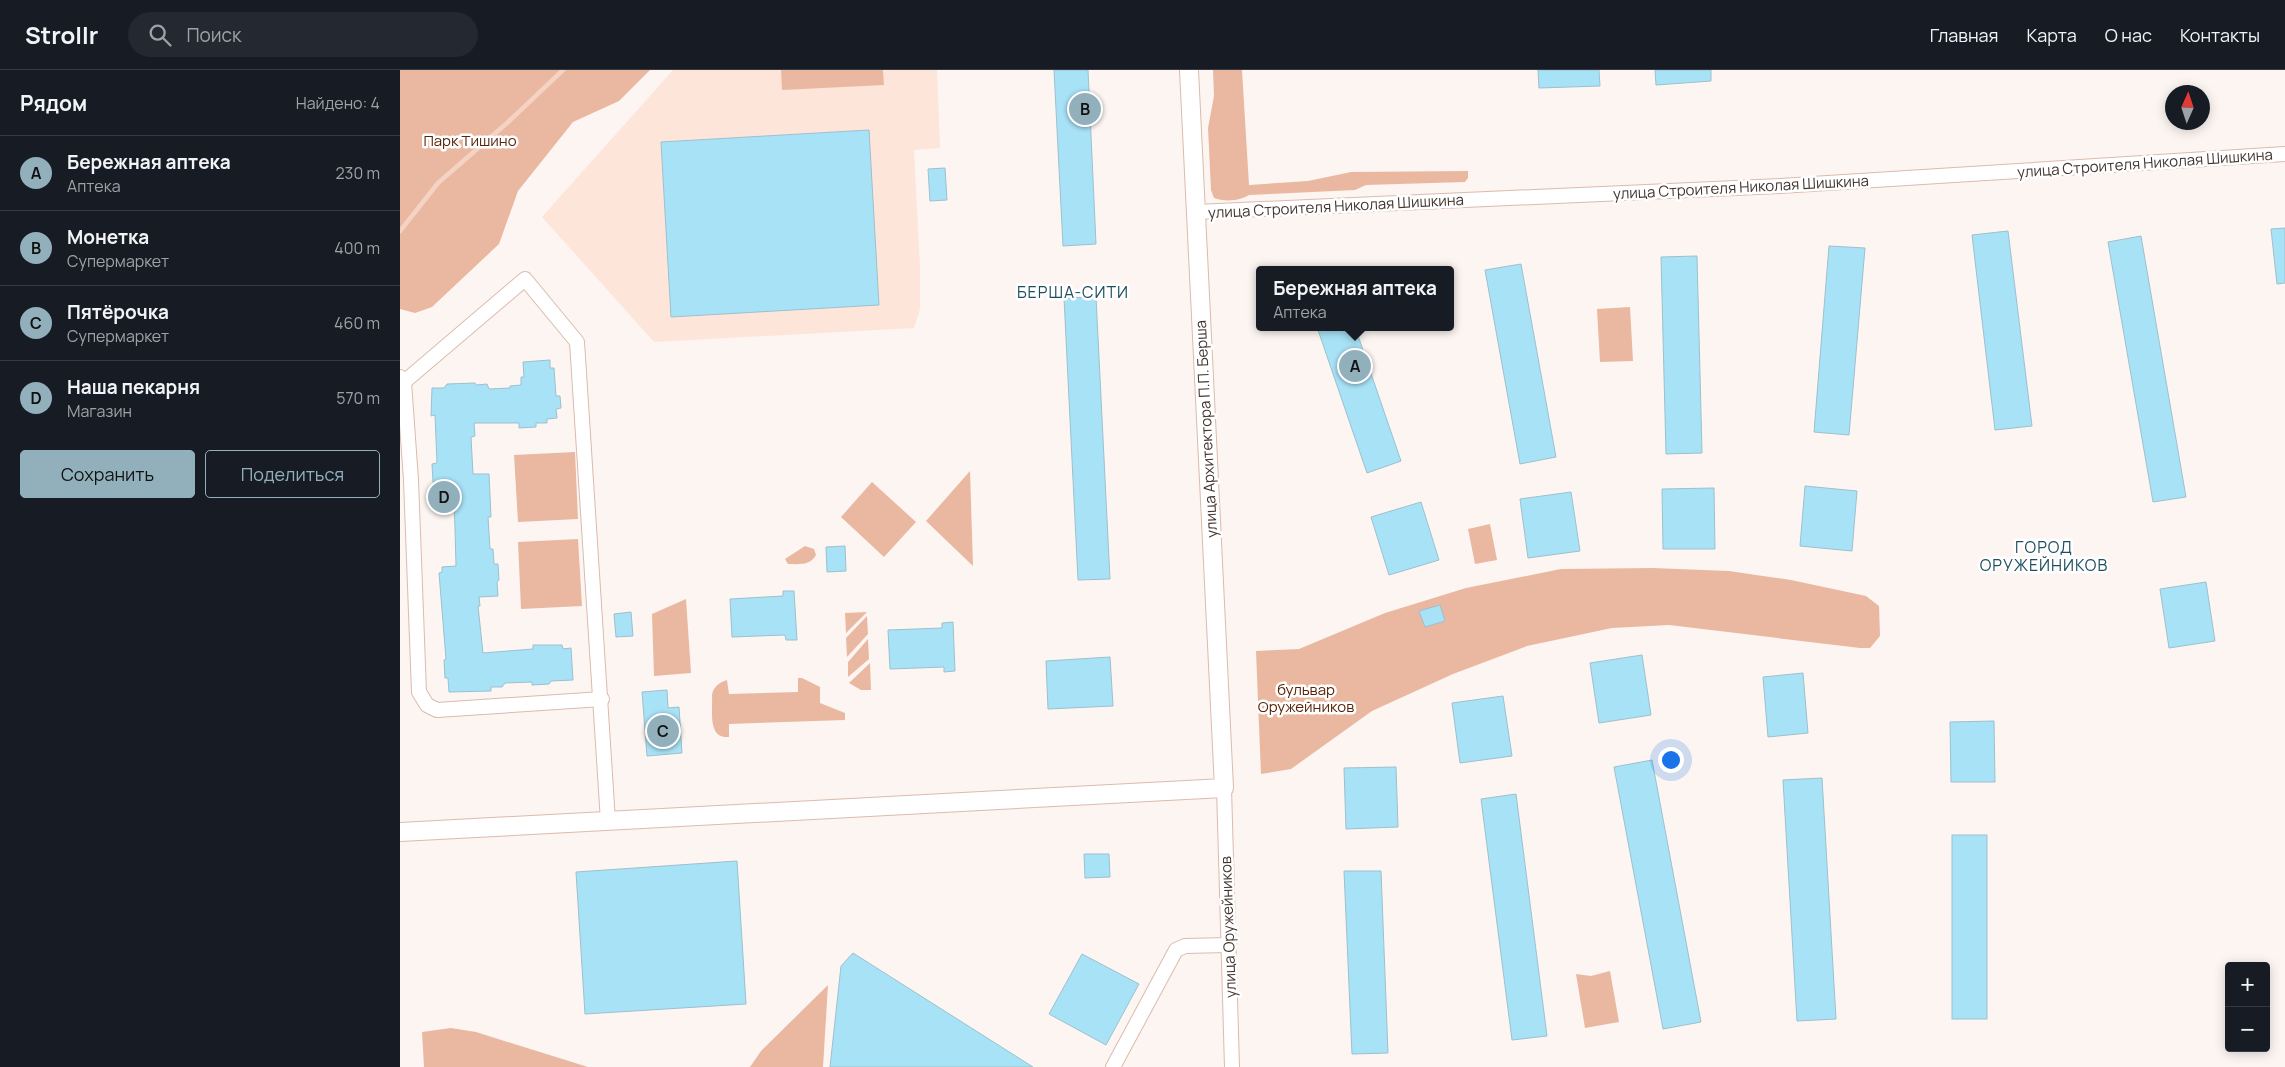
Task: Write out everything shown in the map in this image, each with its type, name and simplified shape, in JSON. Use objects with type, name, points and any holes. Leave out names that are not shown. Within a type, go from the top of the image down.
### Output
[{"type":"street","name":"улица Архитектора П.П. Берша","points":[[1189,70],[1224,788]]},
{"type":"street","name":"улица Строителя Николая Шишкина","points":[[1196,212],[1780,186],[2285,154]]},
{"type":"street","points":[[602,699],[437,710],[427,705],[419,692],[411,480],[402,379],[524,279],[577,342],[602,699],[608,822]]},
{"type":"street","points":[[400,832],[1224,788]]},
{"type":"street","name":"улица Оружейников","points":[[1224,788],[1232,1067]]},
{"type":"street","points":[[1113,1067],[1176,950],[1185,946],[1228,945]]},
{"type":"shaded area","points":[[673,70],[937,70],[940,148],[914,150],[920,267],[920,309],[914,328],[654,342],[542,217]]},
{"type":"green space","name":"Парк Тишино","points":[[400,70],[650,70],[619,101],[573,122],[518,191],[499,244],[432,307],[415,313],[400,309]]},
{"type":"green space","points":[[781,70],[883,70],[884,85],[782,90]]},
{"type":"green space","points":[[1213,70],[1242,70],[1249,185],[1308,181],[1351,172],[1468,171],[1468,178],[1465,182],[1366,185],[1355,190],[1249,195],[1241,199],[1232,200],[1214,198],[1211,190],[1208,128],[1214,96]]},
{"type":"green space","points":[[1630,307],[1633,361],[1600,362],[1597,309]]},
{"type":"green space","points":[[575,452],[578,519],[518,522],[514,455]]},
{"type":"green space","points":[[970,471],[973,566],[926,521]]},
{"type":"green space","points":[[872,482],[916,522],[884,557],[841,517]]},
{"type":"green space","points":[[1490,524],[1497,560],[1475,564],[1468,529]]},
{"type":"green space","points":[[578,539],[582,606],[521,609],[518,542]]},
{"type":"green space","points":[[805,546],[814,549],[816,555],[814,559],[804,564],[788,564],[785,559]]},
{"type":"green space","name":"бульвар Оружейников","points":[[1653,568],[1729,571],[1791,580],[1866,596],[1879,606],[1880,636],[1870,648],[1860,648],[1669,625],[1612,628],[1527,646],[1453,674],[1372,711],[1291,769],[1261,774],[1256,651],[1299,649],[1385,613],[1466,588],[1561,569]]},
{"type":"green space","points":[[686,599],[691,673],[654,676],[652,614]]},
{"type":"green space","points":[[867,612],[846,633],[845,613]]},
{"type":"green space","points":[[867,616],[868,634],[847,657],[846,638]]},
{"type":"green space","points":[[868,639],[869,659],[848,677],[848,662]]},
{"type":"green space","points":[[870,663],[871,690],[861,690],[849,683]]},
{"type":"green space","points":[[798,678],[802,678],[820,687],[820,703],[845,713],[845,720],[729,724],[729,737],[722,736],[714,729],[712,695],[715,687],[719,684],[727,680],[729,694],[798,692]]},
{"type":"green space","points":[[1610,971],[1619,1022],[1585,1028],[1576,974],[1591,976]]},
{"type":"green space","points":[[828,985],[823,1067],[750,1067],[761,1051]]},
{"type":"green space","points":[[451,1028],[476,1032],[588,1067],[424,1067],[422,1032]]},
{"type":"building","points":[[1054,70],[1088,70],[1096,244],[1063,246]]},
{"type":"building","points":[[1538,70],[1599,70],[1600,86],[1539,88]]},
{"type":"building","points":[[1655,70],[1711,70],[1711,81],[1656,85]]},
{"type":"building","points":[[869,130],[879,305],[671,317],[661,142]]},
{"type":"building","points":[[945,168],[947,200],[930,201],[928,169]]},
{"type":"building","points":[[2285,228],[2285,283],[2277,284],[2271,229]]},
{"type":"building","points":[[2008,231],[2032,426],[1995,430],[1972,235]]},
{"type":"building","points":[[2141,236],[2186,497],[2153,502],[2108,242]]},
{"type":"building","points":[[1829,246],[1865,248],[1849,435],[1814,432]]},
{"type":"building","points":[[1697,256],[1702,453],[1666,454],[1661,257]]},
{"type":"building","points":[[1521,264],[1556,457],[1520,464],[1485,270]]},
{"type":"building","points":[[1096,297],[1110,579],[1078,580],[1064,298]]},
{"type":"building","points":[[1318,331],[1356,331],[1401,461],[1367,473]]},
{"type":"building","points":[[550,360],[550,368],[554,368],[556,396],[560,396],[561,408],[556,409],[557,418],[547,419],[547,423],[536,423],[536,427],[519,428],[519,423],[474,423],[475,436],[471,437],[473,474],[489,474],[491,517],[488,517],[490,549],[493,549],[494,564],[498,564],[499,580],[497,582],[498,596],[479,597],[480,606],[478,606],[483,653],[533,649],[533,645],[562,645],[563,649],[571,648],[573,680],[551,681],[549,684],[532,685],[532,682],[505,683],[502,687],[491,687],[491,691],[449,692],[448,678],[445,678],[444,660],[446,659],[439,573],[442,572],[442,567],[456,566],[454,504],[437,505],[437,498],[434,498],[432,464],[437,463],[435,415],[431,416],[432,388],[444,388],[447,384],[475,383],[476,385],[487,384],[489,389],[510,388],[510,386],[521,385],[521,377],[524,377],[523,362]]},
{"type":"building","points":[[1805,486],[1857,491],[1852,551],[1800,546]]},
{"type":"building","points":[[1714,488],[1715,549],[1663,549],[1662,489]]},
{"type":"building","points":[[1571,492],[1580,551],[1528,558],[1520,499]]},
{"type":"building","points":[[1421,502],[1439,560],[1389,575],[1371,517]]},
{"type":"building","points":[[845,546],[846,571],[827,572],[826,547]]},
{"type":"building","points":[[2206,582],[2215,641],[2169,648],[2160,589]]},
{"type":"building","points":[[783,591],[794,591],[797,640],[786,640],[785,635],[732,637],[730,599],[783,596]]},
{"type":"building","points":[[1440,605],[1445,621],[1425,627],[1419,611]]},
{"type":"building","points":[[631,612],[633,636],[616,637],[614,614]]},
{"type":"building","points":[[953,622],[955,671],[944,672],[944,667],[890,669],[888,630],[942,628],[942,623]]},
{"type":"building","points":[[1642,655],[1651,715],[1599,723],[1590,663]]},
{"type":"building","points":[[1110,657],[1113,706],[1048,709],[1046,661]]},
{"type":"building","points":[[1803,673],[1808,733],[1768,737],[1763,677]]},
{"type":"building","points":[[667,690],[668,708],[679,707],[682,753],[647,756],[642,692]]},
{"type":"building","points":[[1503,696],[1512,756],[1460,763],[1452,703]]},
{"type":"building","points":[[1994,721],[1995,782],[1951,782],[1950,722]]},
{"type":"building","points":[[1652,760],[1701,1022],[1663,1029],[1614,767]]},
{"type":"building","points":[[1396,767],[1398,827],[1346,829],[1344,768]]},
{"type":"building","points":[[1822,778],[1836,1019],[1797,1021],[1783,780]]},
{"type":"building","points":[[1516,794],[1547,1036],[1512,1040],[1481,799]]},
{"type":"building","points":[[1952,835],[1987,835],[1987,1019],[1952,1019]]},
{"type":"building","points":[[1084,854],[1109,854],[1110,877],[1085,878]]},
{"type":"building","points":[[737,861],[746,1004],[585,1014],[576,872]]},
{"type":"building","points":[[1344,871],[1381,871],[1388,1053],[1352,1054]]},
{"type":"building","points":[[853,953],[1033,1067],[830,1067],[841,966]]},
{"type":"building","points":[[1082,954],[1139,984],[1106,1045],[1049,1014]]},
{"type":"waterway","points":[[400,231],[438,183],[507,123],[563,70]]},
{"type":"place","name":"Монетка","points":[[1085,109]]},
{"type":"place","name":"Бережная аптека","points":[[1355,366]]},
{"type":"place","name":"Наша пекарня","points":[[444,497]]},
{"type":"place","name":"Пятёрочка","points":[[663,731]]},
{"type":"district","name":"БЕРША-СИТИ","points":[[1073,292]]},
{"type":"district","name":"ГОРОД ОРУЖЕЙНИКОВ","points":[[2044,556]]}]
